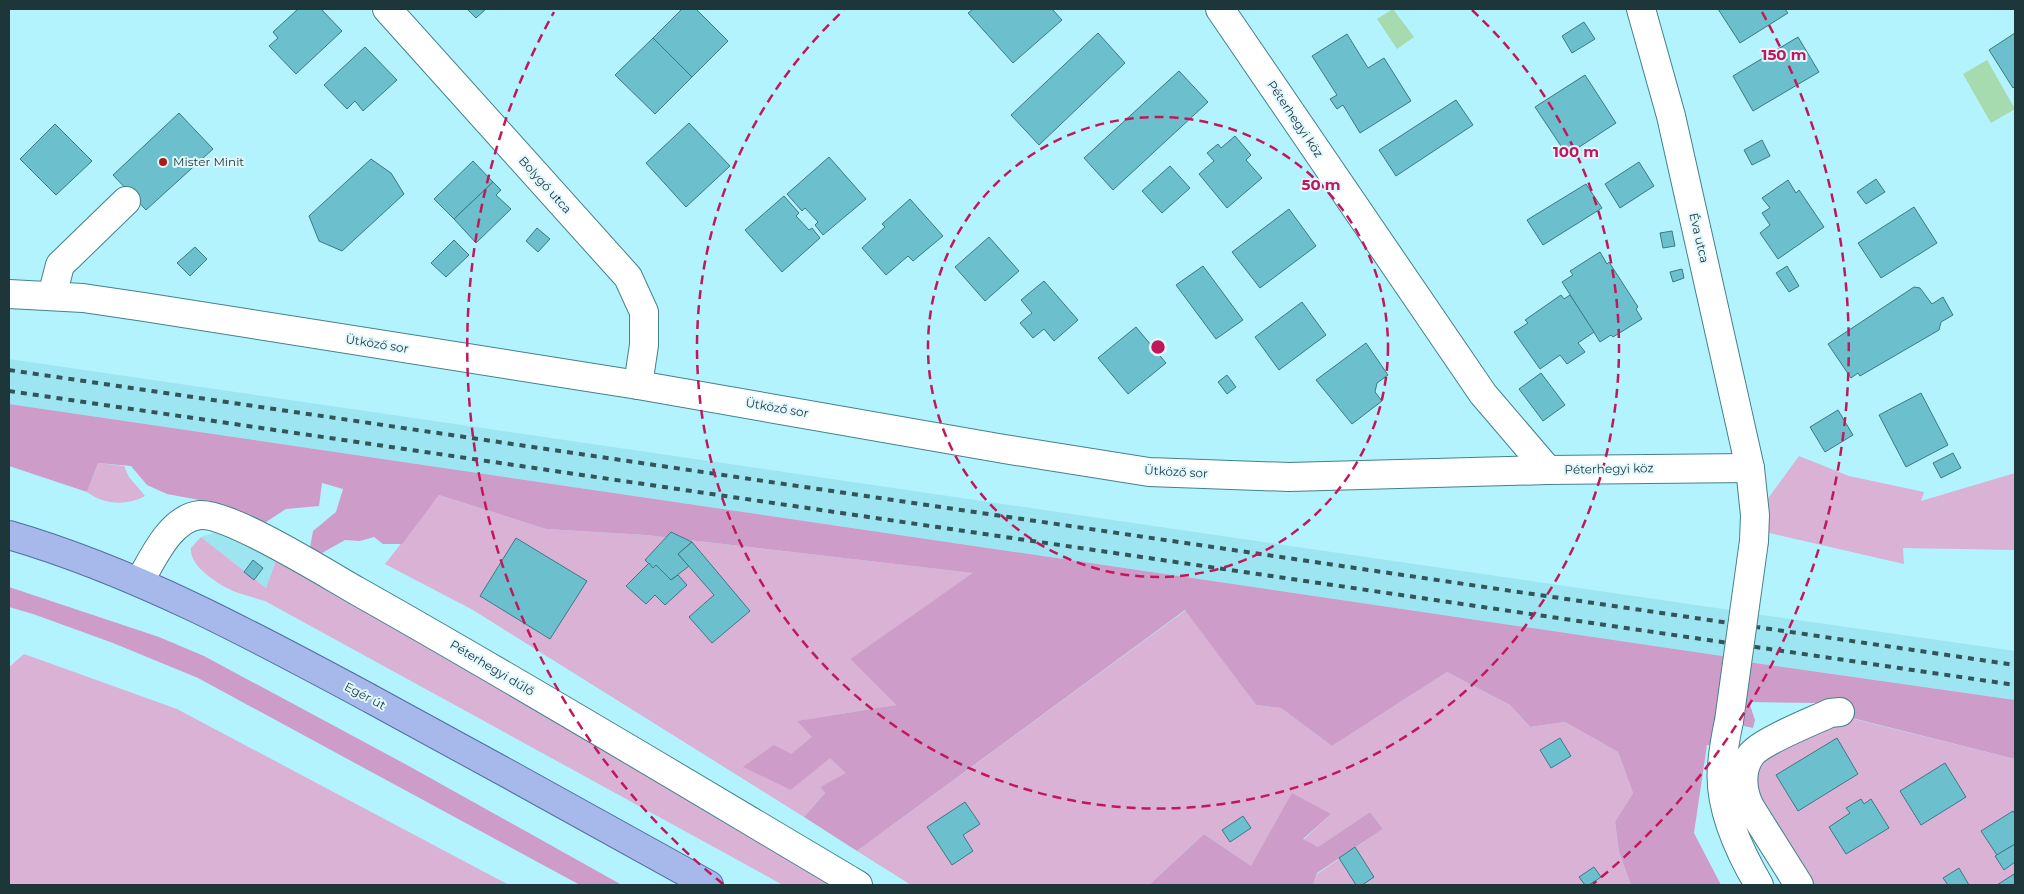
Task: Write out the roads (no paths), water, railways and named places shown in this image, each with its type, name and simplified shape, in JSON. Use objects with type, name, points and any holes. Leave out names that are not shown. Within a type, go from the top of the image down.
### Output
[{"type":"main road","name":"Egér út","points":[[9,535],[44,545],[139,582],[295,658],[709,885]]},
{"type":"street","name":"Bolygó utca","points":[[387,9],[628,277],[644,312],[644,345],[638,385]]},
{"type":"street","name":"Péterhegyi köz","points":[[1220,9],[1483,394],[1548,470],[1750,468]]},
{"type":"street","name":"Éva utca","points":[[1641,9],[1671,116],[1750,468]]},
{"type":"street","points":[[52,296],[60,265],[126,201]]},
{"type":"street","name":"Ütköző sor","points":[[9,294],[83,298],[135,306],[638,385],[1004,449],[1149,472],[1289,477],[1548,470]]},
{"type":"street","points":[[1750,468],[1755,515],[1754,541],[1722,766],[1723,792],[1729,817],[1745,861],[1759,885]]},
{"type":"street","name":"Péterhegyi dűlő","points":[[139,582],[159,548],[173,530],[184,520],[199,515],[209,515],[227,521],[289,552],[454,646],[858,885]]},
{"type":"street","points":[[1799,885],[1744,795],[1744,772],[1747,762],[1756,749],[1830,713],[1840,712]]},
{"type":"railway","points":[[9,370],[2015,665]]},
{"type":"railway","points":[[9,391],[2015,685]]},
{"type":"place","name":"Mister Minit","points":[[163,162]]}]
